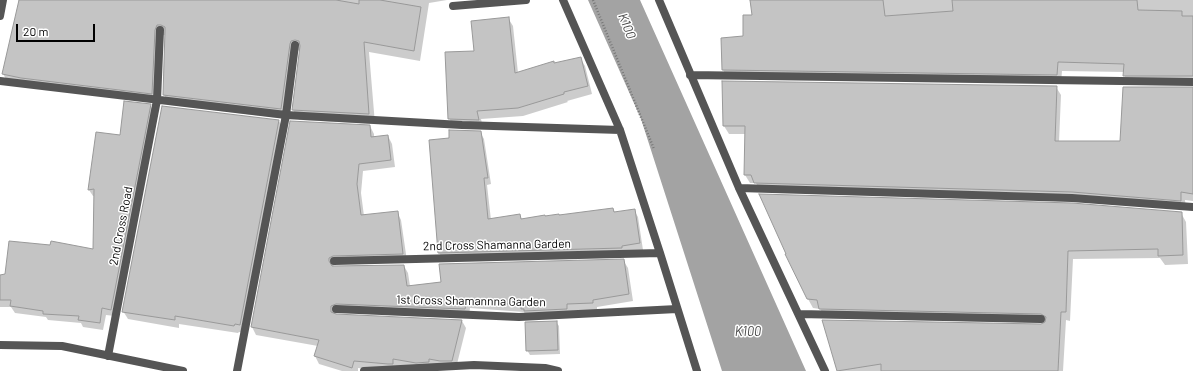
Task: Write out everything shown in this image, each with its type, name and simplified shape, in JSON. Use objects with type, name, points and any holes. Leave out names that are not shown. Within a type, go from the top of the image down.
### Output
[{"type":"street","points":[[0,16],[3,0]]},
{"type":"street","points":[[453,6],[526,0]]},
{"type":"street","points":[[563,0],[620,130],[697,371]]},
{"type":"street","points":[[659,0],[739,188],[825,371]]},
{"type":"street","name":"2nd Cross Road","points":[[108,356],[157,100],[160,30]]},
{"type":"street","points":[[237,371],[286,115],[295,45]]},
{"type":"street","points":[[690,75],[1193,82]]},
{"type":"street","points":[[0,81],[286,115],[462,125],[620,130]]},
{"type":"street","points":[[739,188],[1072,198],[1193,207]]},
{"type":"street","name":"2nd Cross Shamanna Garden","points":[[334,261],[660,253]]},
{"type":"street","name":"1st Cross Shamannna Garden","points":[[336,309],[519,317],[677,309]]},
{"type":"street","points":[[799,314],[1041,319]]},
{"type":"street","points":[[0,345],[62,346],[183,371]]},
{"type":"street","points":[[364,371],[474,365],[546,368],[558,371]]},
{"type":"path","points":[[593,0],[654,149]]},
{"type":"water","name":"K100","points":[[588,0],[640,0],[806,371],[722,371],[641,119]]},
{"type":"building","points":[[19,0],[336,0],[359,4],[359,0],[380,0],[421,7],[414,51],[364,42],[369,114],[292,110],[300,46],[299,41],[295,40],[291,41],[290,44],[281,109],[163,95],[165,27],[161,25],[157,25],[155,30],[152,94],[21,78],[2,74]]},
{"type":"building","points":[[750,0],[883,0],[885,16],[953,11],[952,0],[1137,0],[1138,10],[1182,11],[1182,16],[1193,16],[1193,76],[1123,76],[1124,64],[1058,62],[1057,75],[722,70],[721,38],[743,36],[743,15],[752,15]]},
{"type":"building","points":[[509,17],[515,73],[554,61],[554,63],[581,57],[588,86],[564,92],[564,94],[518,108],[477,111],[479,120],[448,119],[445,52],[474,51],[471,21]]},
{"type":"building","points":[[722,81],[1057,86],[1055,141],[1120,141],[1123,87],[1193,87],[1193,194],[1181,192],[1181,201],[1072,192],[754,183],[751,175],[744,175],[745,126],[723,126]]},
{"type":"building","points":[[124,101],[151,104],[111,310],[102,308],[100,323],[78,320],[79,316],[43,314],[43,311],[10,306],[11,300],[0,300],[0,275],[5,274],[9,241],[50,245],[51,241],[93,249],[94,189],[88,190],[96,132],[120,135]]},
{"type":"building","points":[[162,106],[279,120],[240,325],[235,324],[234,326],[175,316],[175,320],[122,312]]},
{"type":"building","points":[[290,121],[370,125],[371,137],[388,135],[391,160],[359,164],[357,184],[361,215],[398,211],[403,254],[333,256],[329,258],[332,266],[404,265],[407,286],[441,282],[439,264],[624,259],[629,294],[593,300],[593,303],[567,304],[567,309],[524,311],[524,309],[521,309],[521,305],[467,301],[465,309],[336,304],[331,306],[331,312],[336,314],[462,320],[452,361],[429,359],[429,362],[416,363],[393,359],[393,364],[388,364],[354,361],[352,368],[314,356],[319,340],[251,327]]},
{"type":"building","points":[[449,130],[481,131],[488,178],[484,178],[488,219],[520,214],[521,219],[613,208],[614,212],[635,209],[640,243],[622,246],[622,248],[438,253],[429,140],[449,138]]},
{"type":"building","points":[[759,194],[1072,203],[1182,212],[1183,255],[1158,256],[1158,249],[1068,251],[1066,312],[1061,312],[1058,371],[881,371],[881,364],[837,371],[822,320],[1041,324],[1045,322],[1046,317],[1041,314],[819,309],[817,300],[807,299],[785,254]]},
{"type":"building","points":[[557,321],[558,350],[526,351],[525,322]]}]
